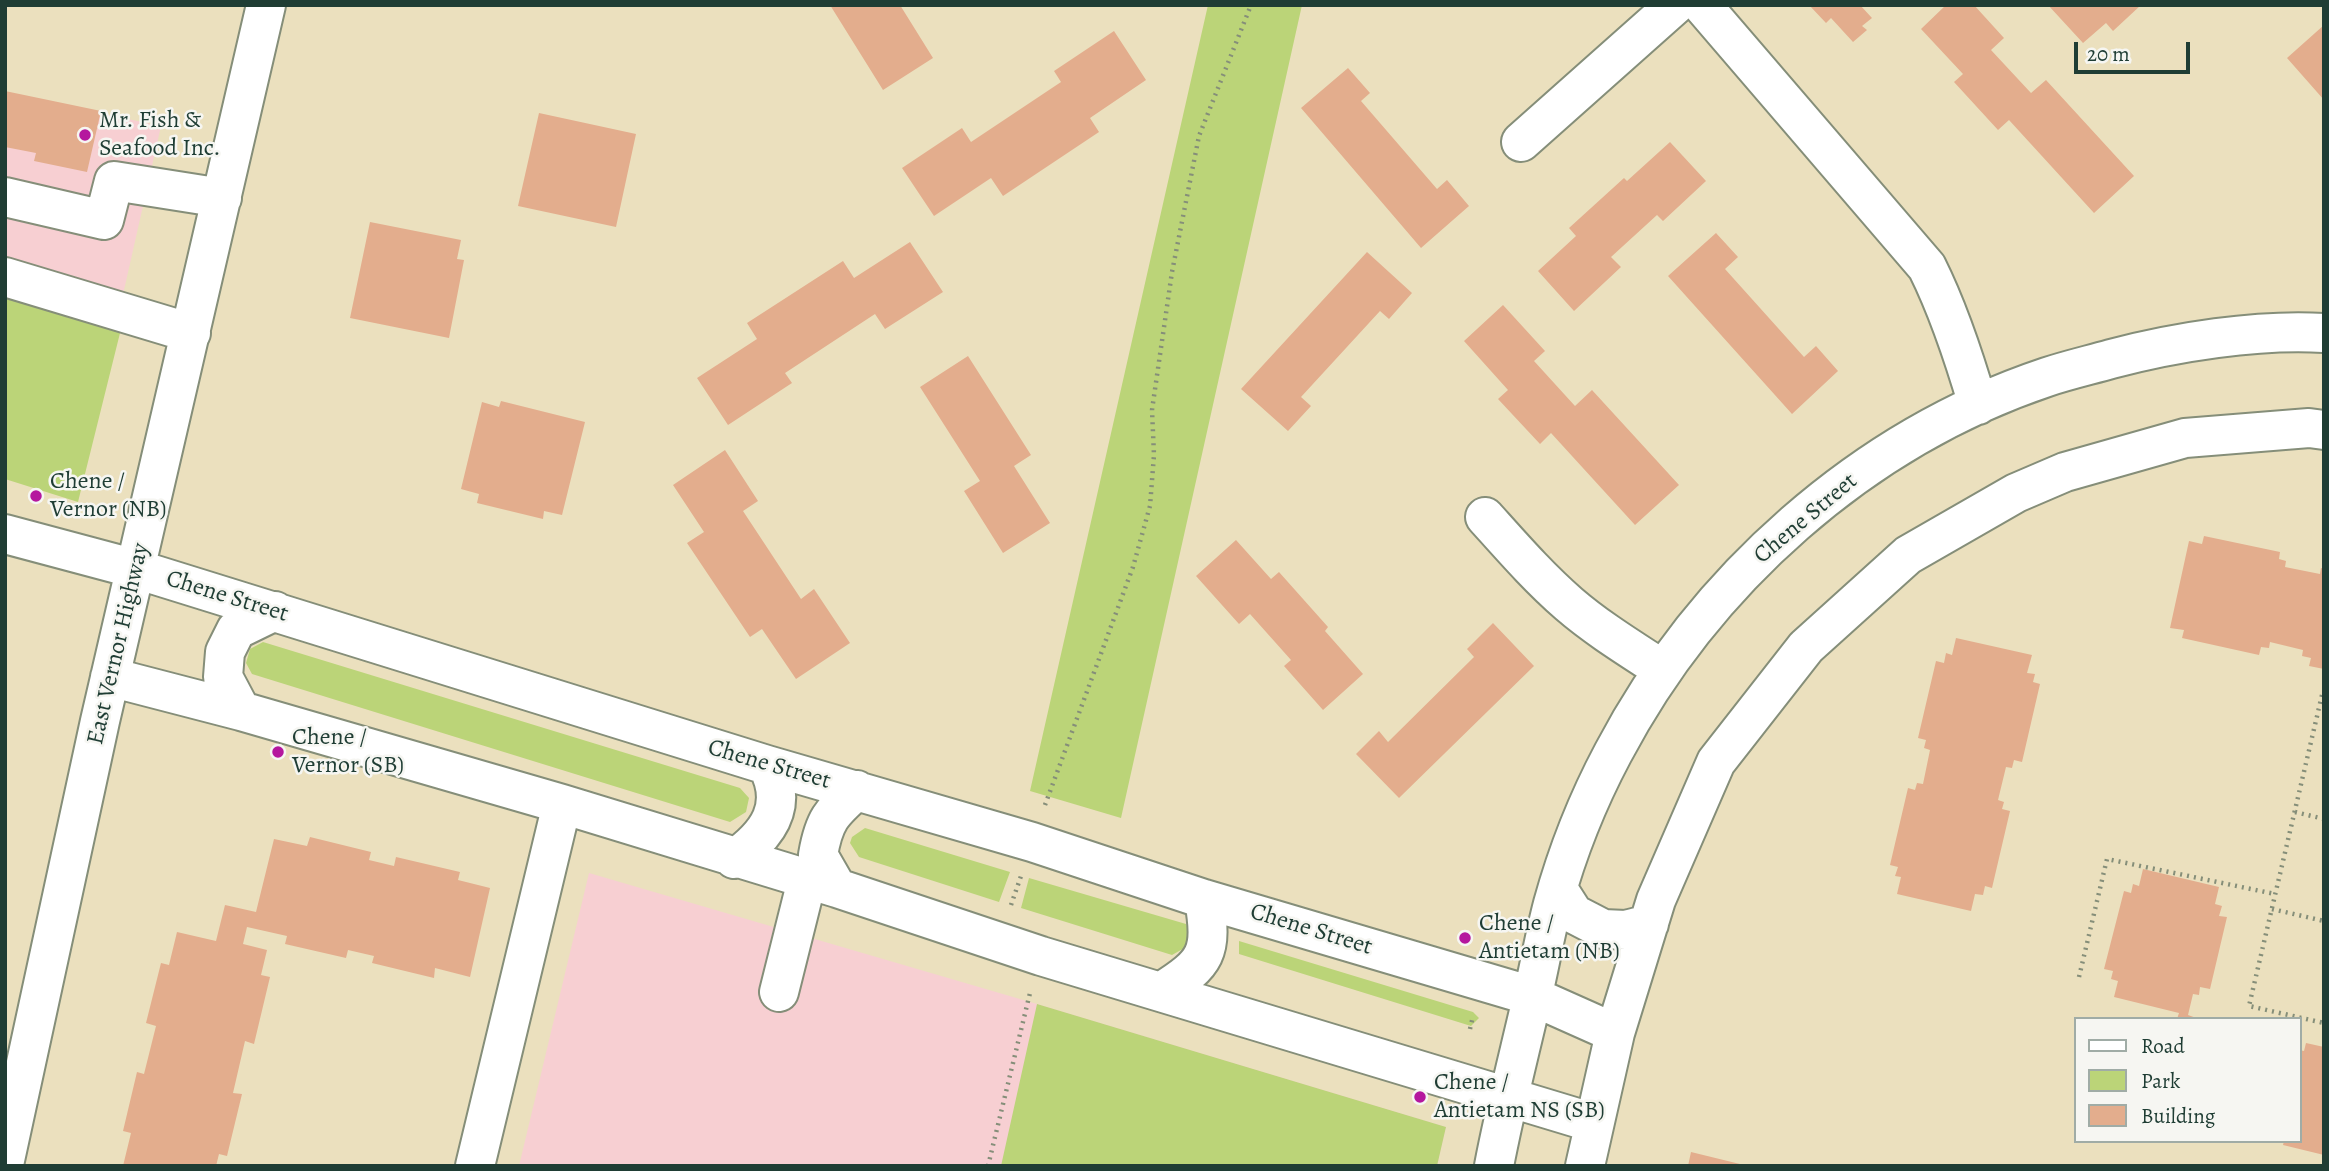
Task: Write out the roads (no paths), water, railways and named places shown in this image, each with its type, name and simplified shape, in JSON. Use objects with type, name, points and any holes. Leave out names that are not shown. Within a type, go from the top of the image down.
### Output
[{"type":"street","name":"East Vernor Highway","points":[[5,1160],[110,677],[266,5]]},
{"type":"street","points":[[1521,142],[1675,5]]},
{"type":"street","points":[[1702,5],[1927,267],[1942,296],[1963,352],[1978,405]]},
{"type":"street","points":[[5,197],[104,219],[114,181],[222,198]]},
{"type":"street","points":[[5,277],[191,333]]},
{"type":"street","name":"Chene Street","points":[[1532,996],[1553,903],[1581,823],[1613,752],[1663,670],[1710,609],[1766,548],[1824,500],[1911,440],[1978,405],[2047,377],[2142,351],[2217,338],[2324,333]]},
{"type":"street","points":[[1585,1166],[1615,1034],[1656,900],[1716,762],[1806,647],[1908,555],[2016,493],[2065,472],[2185,438],[2309,428],[2324,430]]},
{"type":"street","points":[[1485,517],[1531,569],[1570,605],[1663,670]]},
{"type":"street","name":"Chene Street","points":[[5,534],[136,569],[275,611],[767,765],[1032,842],[1205,899],[1532,996],[1615,1034]]},
{"type":"street","points":[[241,710],[223,677],[225,652],[236,631],[275,611]]},
{"type":"street","points":[[110,677],[241,710],[562,804],[822,884],[1041,956],[1594,1123]]},
{"type":"street","points":[[734,859],[755,844],[771,821],[776,798],[775,781],[767,765]]},
{"type":"street","points":[[779,992],[822,884],[818,855],[822,831],[834,811],[857,790]]},
{"type":"street","points":[[475,1166],[562,804]]},
{"type":"street","points":[[1558,889],[1574,914],[1603,929],[1626,930],[1649,924]]},
{"type":"street","points":[[1161,992],[1189,974],[1207,950],[1209,929],[1205,899]]},
{"type":"street","points":[[1494,1166],[1507,1096],[1532,996]]},
{"type":"place","name":"Mr. Fish & Seafood Inc.","points":[[85,135]]},
{"type":"place","name":"Chene / Vernor (NB)","points":[[36,496]]},
{"type":"place","name":"Chene / Vernor (SB)","points":[[278,752]]},
{"type":"place","name":"Chene / Antietam (NB)","points":[[1465,938]]},
{"type":"place","name":"Chene / Antietam NS (SB)","points":[[1420,1097]]}]
